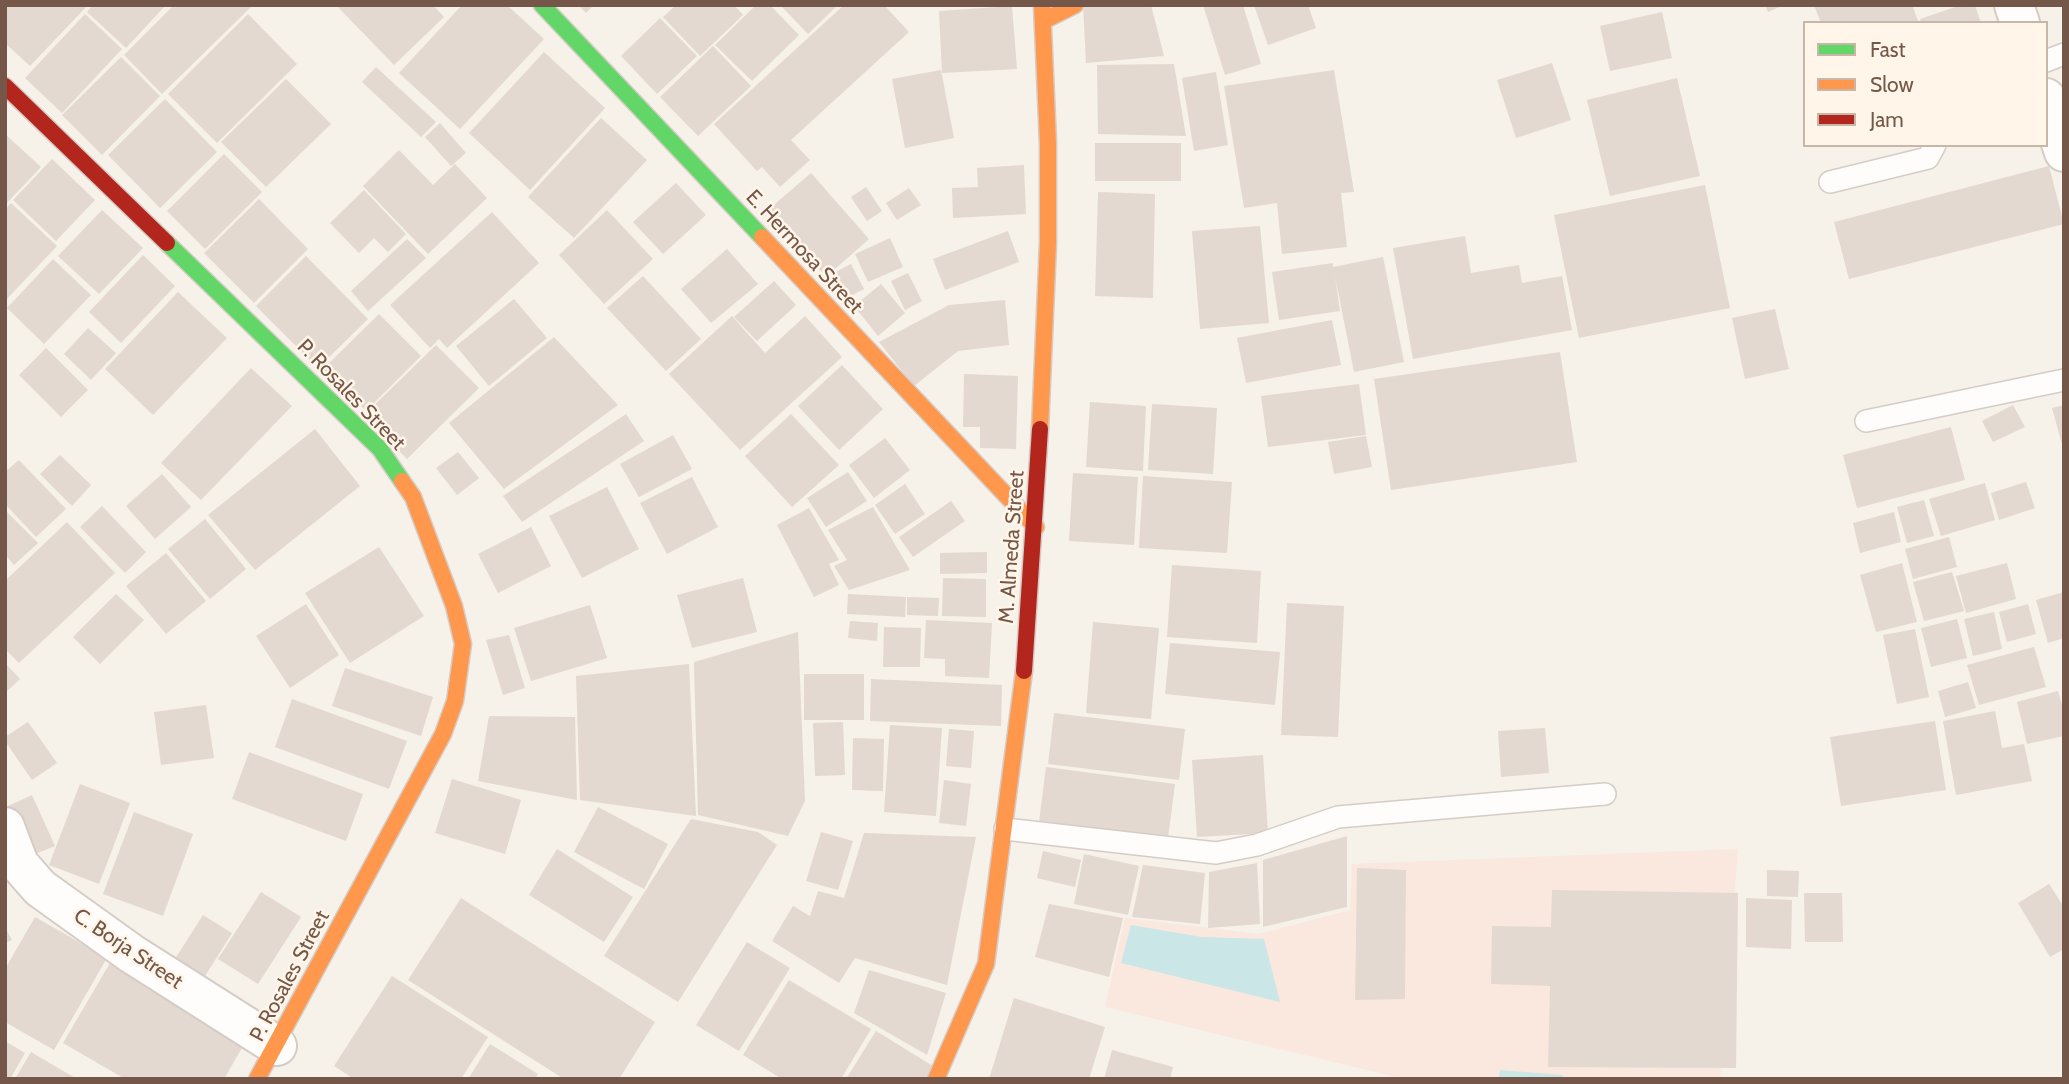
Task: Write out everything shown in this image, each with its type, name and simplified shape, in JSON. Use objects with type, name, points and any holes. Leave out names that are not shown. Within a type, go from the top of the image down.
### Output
[{"type":"street","name":"E. Hermosa Street","points":[[542,5],[1036,527]]},
{"type":"street","points":[[1042,13],[1076,5]]},
{"type":"street","name":"M. Almeda Street","points":[[936,1079],[986,964],[1021,710],[1036,527],[1048,243],[1042,13]]},
{"type":"street","name":"P. Rosales Street","points":[[5,86],[380,449],[413,497],[454,606],[463,644],[455,701],[443,734],[257,1079]]},
{"type":"street","points":[[2048,104],[2064,152]]},
{"type":"street","name":"C. Borja Street","points":[[5,827],[19,864],[40,888],[132,954],[277,1046]]},
{"type":"lane","points":[[1830,182],[1928,158],[1934,147]]},
{"type":"lane","points":[[1866,421],[2064,380]]},
{"type":"lane","points":[[1005,829],[1216,853],[1257,845],[1338,817],[1605,794]]},
{"type":"shaded area","points":[[1738,849],[1720,1079],[1404,1079],[1105,1007],[1125,918],[1259,934],[1350,910],[1352,864]]},
{"type":"water","points":[[1131,925],[1202,937],[1264,939],[1280,1002],[1121,963]]},
{"type":"water","points":[[1500,1070],[1563,1075],[1563,1079],[1499,1079]]},
{"type":"building","points":[[5,5],[88,5],[30,66],[5,43]]},
{"type":"building","points":[[93,5],[166,5],[126,48],[87,12]]},
{"type":"building","points":[[174,5],[253,5],[162,94],[124,55]]},
{"type":"building","points":[[336,5],[433,5],[444,17],[394,65]]},
{"type":"building","points":[[462,5],[507,5],[544,39],[460,129],[399,73]]},
{"type":"building","points":[[578,5],[594,5],[586,13]]},
{"type":"building","points":[[676,5],[734,5],[743,15],[700,56],[663,17]]},
{"type":"building","points":[[756,5],[770,5],[799,35],[752,81],[715,45]]},
{"type":"building","points":[[780,5],[838,5],[808,34]]},
{"type":"building","points":[[844,5],[884,5],[909,32],[791,140],[810,160],[780,187],[762,167],[757,171],[714,124]]},
{"type":"building","points":[[1083,5],[1151,5],[1164,56],[1086,63]]},
{"type":"building","points":[[1203,5],[1243,5],[1261,64],[1225,75]]},
{"type":"building","points":[[1254,5],[1308,5],[1316,28],[1268,45]]},
{"type":"building","points":[[1765,5],[1784,5],[1768,12]]},
{"type":"building","points":[[1814,5],[1912,5],[1918,21],[1820,21]]},
{"type":"building","points":[[1961,5],[1975,5],[1980,21],[1920,21]]},
{"type":"building","points":[[1012,6],[1017,69],[942,73],[939,11]]},
{"type":"building","points":[[1662,12],[1672,58],[1610,71],[1600,26]]},
{"type":"building","points":[[85,14],[122,49],[62,113],[25,78]]},
{"type":"building","points":[[248,14],[297,64],[217,143],[168,94]]},
{"type":"building","points":[[660,18],[697,56],[657,94],[621,56]]},
{"type":"building","points":[[713,46],[751,86],[698,136],[660,97]]},
{"type":"building","points":[[544,52],[605,108],[530,190],[469,133]]},
{"type":"building","points":[[121,57],[160,96],[102,155],[62,115]]},
{"type":"building","points":[[1552,63],[1571,120],[1516,138],[1497,80]]},
{"type":"building","points":[[1174,64],[1186,136],[1098,134],[1097,65]]},
{"type":"building","points":[[376,67],[436,122],[421,137],[362,82]]},
{"type":"building","points":[[941,70],[954,138],[905,148],[892,79]]},
{"type":"building","points":[[1334,70],[1354,192],[1341,193],[1347,247],[1282,254],[1277,203],[1244,208],[1224,86]]},
{"type":"building","points":[[1216,72],[1228,145],[1194,151],[1182,78]]},
{"type":"building","points":[[1677,78],[1700,176],[1610,196],[1587,100]]},
{"type":"building","points":[[286,79],[331,124],[266,187],[221,142]]},
{"type":"building","points":[[165,99],[217,152],[160,208],[108,155]]},
{"type":"building","points":[[601,118],[647,160],[574,238],[528,197]]},
{"type":"building","points":[[440,123],[466,153],[451,166],[425,137]]},
{"type":"building","points":[[5,134],[41,167],[5,205]]},
{"type":"building","points":[[1095,143],[1181,143],[1181,181],[1095,181]]},
{"type":"building","points":[[399,150],[433,185],[455,164],[487,198],[428,254],[363,186]]},
{"type":"building","points":[[224,154],[262,192],[205,249],[167,211]]},
{"type":"building","points":[[52,159],[95,200],[56,241],[13,200]]},
{"type":"building","points":[[1024,165],[1026,214],[953,218],[952,188],[978,187],[977,168]]},
{"type":"building","points":[[2049,166],[2064,224],[1849,279],[1834,222]]},
{"type":"building","points":[[811,173],[869,239],[826,277],[768,210]]},
{"type":"building","points":[[676,183],[706,215],[663,254],[633,222]]},
{"type":"building","points":[[1705,185],[1730,308],[1579,338],[1554,215]]},
{"type":"building","points":[[866,187],[882,211],[867,221],[851,197]]},
{"type":"building","points":[[909,188],[921,205],[897,220],[886,203]]},
{"type":"building","points":[[364,190],[406,234],[388,252],[374,238],[359,253],[330,223]]},
{"type":"building","points":[[1098,192],[1155,194],[1153,298],[1095,296]]},
{"type":"building","points":[[259,199],[308,249],[254,303],[204,253]]},
{"type":"building","points":[[11,203],[57,246],[5,301],[5,209]]},
{"type":"building","points":[[102,210],[143,248],[99,294],[58,256]]},
{"type":"building","points":[[607,210],[653,259],[604,304],[559,255]]},
{"type":"building","points":[[492,212],[539,263],[447,348],[439,339],[430,348],[390,305]]},
{"type":"building","points":[[1260,226],[1269,323],[1200,329],[1192,231]]},
{"type":"building","points":[[1008,231],[1019,262],[945,290],[933,259]]},
{"type":"building","points":[[1465,236],[1471,273],[1519,265],[1522,283],[1562,276],[1572,330],[1413,359],[1393,248]]},
{"type":"building","points":[[890,238],[903,267],[868,282],[855,254]]},
{"type":"building","points":[[407,239],[426,258],[368,311],[351,291]]},
{"type":"building","points":[[727,249],[758,284],[711,323],[681,289]]},
{"type":"building","points":[[143,255],[175,286],[121,343],[89,312]]},
{"type":"building","points":[[306,256],[368,319],[318,368],[256,306]]},
{"type":"building","points":[[1383,257],[1404,362],[1354,372],[1335,276],[1340,311],[1279,320],[1272,272],[1333,263],[1333,267]]},
{"type":"building","points":[[53,259],[91,295],[44,344],[7,308]]},
{"type":"building","points":[[851,264],[864,289],[843,300],[830,275]]},
{"type":"building","points":[[908,273],[922,301],[905,310],[891,281]]},
{"type":"building","points":[[643,276],[701,339],[666,371],[607,308]]},
{"type":"building","points":[[774,281],[796,305],[757,341],[734,317]]},
{"type":"building","points":[[881,284],[905,313],[878,336],[854,306]]},
{"type":"building","points":[[178,292],[227,338],[153,415],[105,369]]},
{"type":"building","points":[[514,299],[547,338],[489,386],[456,346]]},
{"type":"building","points":[[1005,300],[1009,345],[958,351],[914,386],[879,342],[949,305]]},
{"type":"building","points":[[1775,309],[1789,369],[1745,379],[1732,318]]},
{"type":"building","points":[[379,314],[421,356],[366,411],[323,369]]},
{"type":"building","points":[[732,316],[765,353],[805,316],[842,357],[740,450],[669,374]]},
{"type":"building","points":[[1332,320],[1341,365],[1246,383],[1237,338]]},
{"type":"building","points":[[88,328],[116,353],[91,380],[64,354]]},
{"type":"building","points":[[554,337],[618,405],[504,489],[449,423]]},
{"type":"building","points":[[436,345],[479,388],[407,459],[364,415]]},
{"type":"building","points":[[46,348],[88,390],[61,417],[19,375]]},
{"type":"building","points":[[1560,352],[1577,462],[1391,490],[1374,379]]},
{"type":"building","points":[[842,365],[883,409],[839,450],[798,406]]},
{"type":"building","points":[[251,368],[292,406],[201,500],[161,463]]},
{"type":"building","points":[[964,374],[1018,376],[1016,449],[980,448],[980,427],[963,427]]},
{"type":"building","points":[[1359,384],[1366,435],[1268,447],[1261,396]]},
{"type":"building","points":[[1090,402],[1146,406],[1143,471],[1086,467]]},
{"type":"building","points":[[1152,404],[1217,408],[1213,474],[1148,470]]},
{"type":"building","points":[[2013,405],[2025,427],[1993,442],[1982,421]]},
{"type":"building","points":[[2064,405],[2064,448],[2063,448],[2052,408]]},
{"type":"building","points":[[626,414],[644,441],[522,522],[503,496]]},
{"type":"building","points":[[791,414],[839,465],[792,507],[745,456]]},
{"type":"building","points":[[1951,427],[1965,480],[1857,508],[1843,455]]},
{"type":"building","points":[[315,429],[360,486],[255,570],[208,515]]},
{"type":"building","points":[[673,435],[692,469],[639,497],[620,464]]},
{"type":"building","points":[[1366,436],[1372,467],[1334,474],[1328,442]]},
{"type":"building","points":[[885,438],[910,470],[874,498],[849,465]]},
{"type":"building","points":[[458,452],[479,478],[457,495],[436,468]]},
{"type":"building","points":[[60,455],[91,485],[72,506],[40,474]]},
{"type":"building","points":[[19,460],[66,509],[36,537],[5,504],[5,472]]},
{"type":"building","points":[[848,472],[867,501],[826,527],[807,498]]},
{"type":"building","points":[[1073,473],[1138,477],[1134,545],[1069,541]]},
{"type":"building","points":[[162,474],[191,507],[155,539],[126,506]]},
{"type":"building","points":[[1143,476],[1232,482],[1227,553],[1139,548]]},
{"type":"building","points":[[692,477],[718,527],[667,554],[640,503]]},
{"type":"building","points":[[2026,482],[2035,508],[1999,520],[1991,493]]},
{"type":"building","points":[[1985,483],[1995,520],[1941,536],[1929,499]]},
{"type":"building","points":[[905,484],[925,514],[895,534],[875,505]]},
{"type":"building","points":[[607,487],[639,549],[582,578],[549,516]]},
{"type":"building","points":[[1924,500],[1934,536],[1907,543],[1897,507]]},
{"type":"building","points":[[951,501],[965,521],[913,557],[899,537]]},
{"type":"building","points":[[102,506],[146,552],[125,573],[80,527]]},
{"type":"building","points":[[873,507],[910,570],[849,590],[834,566],[847,560],[828,530]]},
{"type":"building","points":[[809,508],[839,560],[829,564],[839,585],[814,597],[777,525]]},
{"type":"building","points":[[5,510],[38,543],[14,565],[5,555]]},
{"type":"building","points":[[1894,512],[1901,542],[1860,553],[1853,523]]},
{"type":"building","points":[[205,519],[246,569],[210,599],[168,549]]},
{"type":"building","points":[[67,522],[115,573],[19,663],[5,649],[5,581]]},
{"type":"building","points":[[531,527],[551,566],[498,593],[478,554]]},
{"type":"building","points":[[1949,537],[1957,567],[1913,579],[1905,549]]},
{"type":"building","points":[[379,547],[424,616],[350,663],[305,593]]},
{"type":"building","points":[[987,552],[987,573],[940,574],[940,553]]},
{"type":"building","points":[[166,553],[206,601],[166,634],[126,586]]},
{"type":"building","points":[[1902,563],[1917,622],[1876,632],[1860,575]]},
{"type":"building","points":[[2007,563],[2016,599],[1966,613],[1956,576]]},
{"type":"building","points":[[1172,565],[1261,571],[1257,643],[1167,637]]},
{"type":"building","points":[[1952,572],[1964,611],[1924,621],[1913,582]]},
{"type":"building","points":[[743,578],[757,632],[692,648],[677,595]]},
{"type":"building","points":[[943,578],[986,579],[986,617],[942,616]]},
{"type":"building","points":[[2064,592],[2064,638],[2048,643],[2036,600]]},
{"type":"building","points":[[116,594],[144,620],[100,664],[73,637]]},
{"type":"building","points":[[848,594],[906,597],[905,617],[847,614]]},
{"type":"building","points":[[907,597],[939,598],[938,616],[907,615]]},
{"type":"building","points":[[1287,603],[1344,606],[1338,737],[1281,735]]},
{"type":"building","points":[[306,604],[339,655],[290,688],[256,636]]},
{"type":"building","points":[[2028,604],[2036,634],[2007,642],[1999,612]]},
{"type":"building","points":[[590,605],[607,658],[531,681],[514,628]]},
{"type":"building","points":[[1994,612],[2002,649],[1973,656],[1964,619]]},
{"type":"building","points":[[1957,619],[1967,658],[1931,667],[1921,628]]},
{"type":"building","points":[[926,620],[992,623],[989,678],[945,676],[945,659],[924,658]]},
{"type":"building","points":[[850,621],[878,623],[877,641],[848,638]]},
{"type":"building","points":[[1093,622],[1159,628],[1151,719],[1086,713]]},
{"type":"building","points":[[884,627],[921,628],[920,667],[883,667]]},
{"type":"building","points":[[1915,629],[1929,697],[1897,704],[1883,635]]},
{"type":"building","points":[[798,632],[805,801],[788,836],[698,815],[694,662]]},
{"type":"building","points":[[509,635],[525,688],[503,695],[486,640]]},
{"type":"building","points":[[1170,643],[1280,652],[1275,705],[1165,694]]},
{"type":"building","points":[[2034,647],[2046,687],[1979,705],[1967,665]]},
{"type":"building","points":[[5,663],[20,679],[5,693]]},
{"type":"building","points":[[689,664],[696,816],[580,800],[576,676]]},
{"type":"building","points":[[345,668],[433,697],[421,736],[332,706]]},
{"type":"building","points":[[804,674],[864,674],[864,720],[804,720]]},
{"type":"building","points":[[871,679],[1002,685],[1001,726],[870,721]]},
{"type":"building","points":[[1968,682],[1976,708],[1945,717],[1938,691]]},
{"type":"building","points":[[2058,691],[2064,712],[2064,736],[2027,744],[2017,702]]},
{"type":"building","points":[[292,699],[407,741],[389,789],[275,747]]},
{"type":"building","points":[[206,705],[214,758],[161,765],[154,712]]},
{"type":"building","points":[[1995,711],[2002,748],[2024,744],[2032,781],[1956,795],[1943,721]]},
{"type":"building","points":[[1054,713],[1185,729],[1179,780],[1048,764]]},
{"type":"building","points":[[489,716],[575,717],[577,800],[478,781]]},
{"type":"building","points":[[1935,721],[1946,790],[1841,806],[1830,737]]},
{"type":"building","points":[[28,722],[57,763],[32,780],[5,741],[5,737]]},
{"type":"building","points":[[843,722],[845,775],[815,776],[813,723]]},
{"type":"building","points":[[890,725],[942,728],[936,816],[884,812]]},
{"type":"building","points":[[1545,728],[1549,773],[1501,777],[1498,731]]},
{"type":"building","points":[[949,729],[974,731],[971,768],[946,766]]},
{"type":"building","points":[[853,738],[884,739],[883,791],[852,790]]},
{"type":"building","points":[[249,752],[363,794],[346,841],[232,799]]},
{"type":"building","points":[[1263,755],[1268,833],[1197,837],[1192,760]]},
{"type":"building","points":[[1046,767],[1175,784],[1168,838],[1039,822]]},
{"type":"building","points":[[452,779],[521,800],[505,854],[435,833]]},
{"type":"building","points":[[944,780],[971,784],[966,826],[939,823]]},
{"type":"building","points":[[80,784],[130,803],[99,884],[49,865]]},
{"type":"building","points":[[32,795],[55,846],[30,856],[8,806]]},
{"type":"building","points":[[598,807],[668,844],[644,889],[574,852]]},
{"type":"building","points":[[134,812],[193,834],[163,916],[103,894]]},
{"type":"building","points":[[691,819],[758,832],[777,845],[678,1002],[604,956]]},
{"type":"building","points":[[821,832],[853,841],[838,890],[806,881]]},
{"type":"building","points":[[864,833],[976,837],[947,985],[855,958],[839,983],[772,941],[793,906],[810,916],[818,891],[844,898]]},
{"type":"building","points":[[1347,836],[1347,907],[1263,927],[1263,860]]},
{"type":"building","points":[[557,849],[633,897],[604,942],[529,895]]},
{"type":"building","points":[[1043,851],[1081,860],[1075,887],[1037,878]]},
{"type":"building","points":[[1084,854],[1139,866],[1128,915],[1074,904]]},
{"type":"building","points":[[1257,863],[1260,924],[1208,928],[1209,872]]},
{"type":"building","points":[[1143,865],[1205,873],[1200,924],[1132,917]]},
{"type":"building","points":[[1357,868],[1406,870],[1405,999],[1355,1000]]},
{"type":"building","points":[[1767,870],[1799,871],[1798,897],[1767,896]]},
{"type":"building","points":[[2049,884],[2064,907],[2064,949],[2050,957],[2018,903]]},
{"type":"building","points":[[1552,890],[1738,893],[1736,1068],[1548,1067],[1550,986],[1491,984],[1492,926],[1551,927]]},
{"type":"building","points":[[261,892],[301,917],[258,984],[218,959]]},
{"type":"building","points":[[1804,893],[1842,893],[1843,942],[1805,942]]},
{"type":"building","points":[[461,898],[655,1022],[619,1079],[564,1079],[408,980]]},
{"type":"building","points":[[1746,898],[1792,900],[1791,949],[1746,947]]},
{"type":"building","points":[[1049,904],[1123,918],[1109,977],[1035,957]]},
{"type":"building","points":[[203,915],[232,933],[202,981],[173,962]]},
{"type":"building","points":[[35,917],[107,958],[54,1050],[5,1022],[5,969]]},
{"type":"building","points":[[5,927],[12,940],[5,943]]},
{"type":"building","points":[[747,942],[790,968],[739,1051],[696,1025]]},
{"type":"building","points":[[110,963],[246,1041],[224,1079],[125,1079],[63,1043]]},
{"type":"building","points":[[869,970],[946,993],[927,1055],[854,1013]]},
{"type":"building","points":[[392,976],[488,1037],[461,1079],[354,1079],[334,1066]]},
{"type":"building","points":[[789,980],[871,1029],[841,1079],[782,1079],[743,1055]]},
{"type":"building","points":[[1014,998],[1105,1027],[1089,1079],[989,1079]]},
{"type":"building","points":[[876,1031],[933,1066],[926,1079],[846,1079]]},
{"type":"building","points":[[5,1041],[25,1053],[10,1079],[5,1079]]},
{"type":"building","points":[[490,1044],[538,1074],[535,1079],[468,1079]]},
{"type":"building","points":[[1112,1050],[1173,1067],[1170,1079],[1104,1079]]},
{"type":"building","points":[[31,1052],[77,1079],[15,1079]]},
{"type":"traffic: fast","points":[[542,5],[762,237]]},
{"type":"traffic: fast","points":[[167,243],[380,449],[402,481]]},
{"type":"traffic: slow","points":[[1040,429],[1048,243],[1048,143],[1042,5]]},
{"type":"traffic: slow","points":[[1043,21],[1075,5]]},
{"type":"traffic: slow","points":[[762,237],[1036,527]]},
{"type":"traffic: slow","points":[[257,1079],[443,734],[455,701],[463,644],[454,606],[413,497],[402,481]]},
{"type":"traffic: slow","points":[[936,1079],[986,964],[1024,671]]},
{"type":"traffic: jam","points":[[5,86],[167,243]]},
{"type":"traffic: jam","points":[[1024,671],[1040,429]]}]
